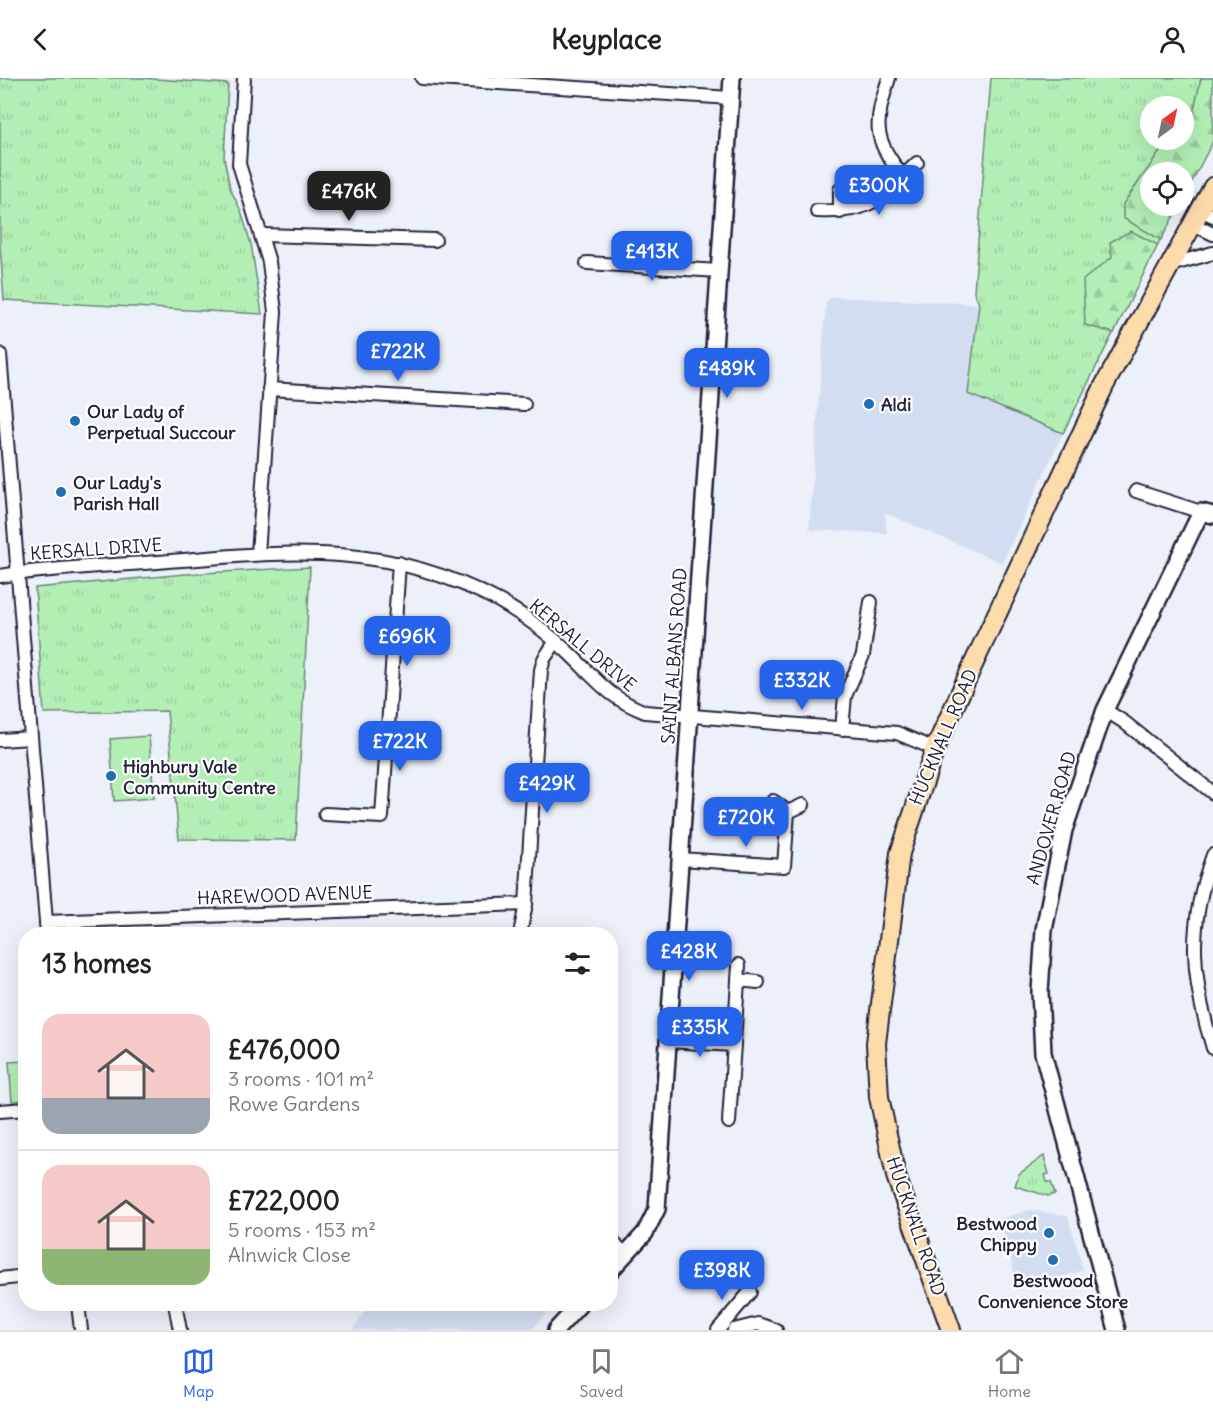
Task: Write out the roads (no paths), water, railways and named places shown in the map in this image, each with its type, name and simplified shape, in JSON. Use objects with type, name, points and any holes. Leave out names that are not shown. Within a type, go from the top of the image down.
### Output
[{"type":"main road","name":"HUCKNALL ROAD","points":[[951,1330],[896,1176],[879,1097],[877,1064],[882,986],[900,853],[934,749],[1104,386],[1170,265],[1202,217],[1213,187]]},
{"type":"street","points":[[244,78],[239,164],[269,262],[275,312],[258,554]]},
{"type":"street","points":[[422,78],[731,98]]},
{"type":"street","name":"SAINT ALBANS ROAD","points":[[618,1262],[645,1233],[657,1209],[732,78]]},
{"type":"street","points":[[889,78],[876,122],[878,138],[890,160],[903,176]]},
{"type":"street","points":[[817,211],[855,210],[875,201],[917,163]]},
{"type":"street","points":[[840,190],[840,212]]},
{"type":"street","points":[[1202,217],[1213,234]]},
{"type":"street","points":[[262,235],[435,240]]},
{"type":"street","points":[[1170,265],[1213,253]]},
{"type":"street","points":[[587,263],[719,271]]},
{"type":"street","points":[[0,354],[47,927]]},
{"type":"street","points":[[270,389],[524,404]]},
{"type":"street","points":[[1136,490],[1207,514]]},
{"type":"street","name":"ANDOVER ROAD","points":[[1117,1330],[1043,1053],[1040,992],[1044,930],[1053,875],[1075,796],[1105,710],[1207,514]]},
{"type":"street","name":"KERSALL DRIVE","points":[[0,576],[258,554],[317,552],[399,563],[470,587],[530,621],[556,641],[610,696],[628,705],[660,716],[897,734],[934,749]]},
{"type":"street","points":[[325,814],[382,818],[399,563]]},
{"type":"street","points":[[842,729],[845,696],[863,655],[870,602]]},
{"type":"street","points":[[521,927],[526,904],[541,670],[544,659],[556,641]]},
{"type":"street","points":[[1105,710],[1124,722],[1213,793]]},
{"type":"street","points":[[0,740],[31,738]]},
{"type":"street","points":[[773,801],[788,812]]},
{"type":"street","points":[[788,812],[803,805]]},
{"type":"street","points":[[680,859],[784,866],[788,812]]},
{"type":"street","points":[[1213,855],[1201,888],[1194,929],[1194,971],[1202,1014],[1213,1048]]},
{"type":"street","name":"HAREWOOD AVENUE","points":[[67,927],[526,904]]},
{"type":"street","points":[[729,1122],[739,965]]},
{"type":"street","points":[[738,980],[758,982]]},
{"type":"street","points":[[668,1041],[734,1045]]},
{"type":"street","points":[[0,1111],[18,1109]]},
{"type":"street","points":[[618,1247],[626,1254]]},
{"type":"street","points":[[0,1279],[18,1277]]},
{"type":"street","points":[[718,1330],[750,1292]]},
{"type":"street","points":[[79,1311],[81,1330]]},
{"type":"street","points":[[176,1311],[180,1330]]},
{"type":"street","points":[[556,1330],[574,1311]]},
{"type":"street","points":[[734,1330],[758,1324],[776,1330]]},
{"type":"place","name":"Aldi","points":[[869,404]]},
{"type":"place","name":"Our Lady of Perpetual Succour","points":[[75,421]]},
{"type":"place","name":"Our Lady's Parish Hall","points":[[61,492]]},
{"type":"place","name":"Highbury Vale Community Centre","points":[[111,776]]},
{"type":"place","name":"Bestwood Chippy","points":[[1049,1233]]},
{"type":"place","name":"Bestwood Convenience Store","points":[[1053,1260]]}]
